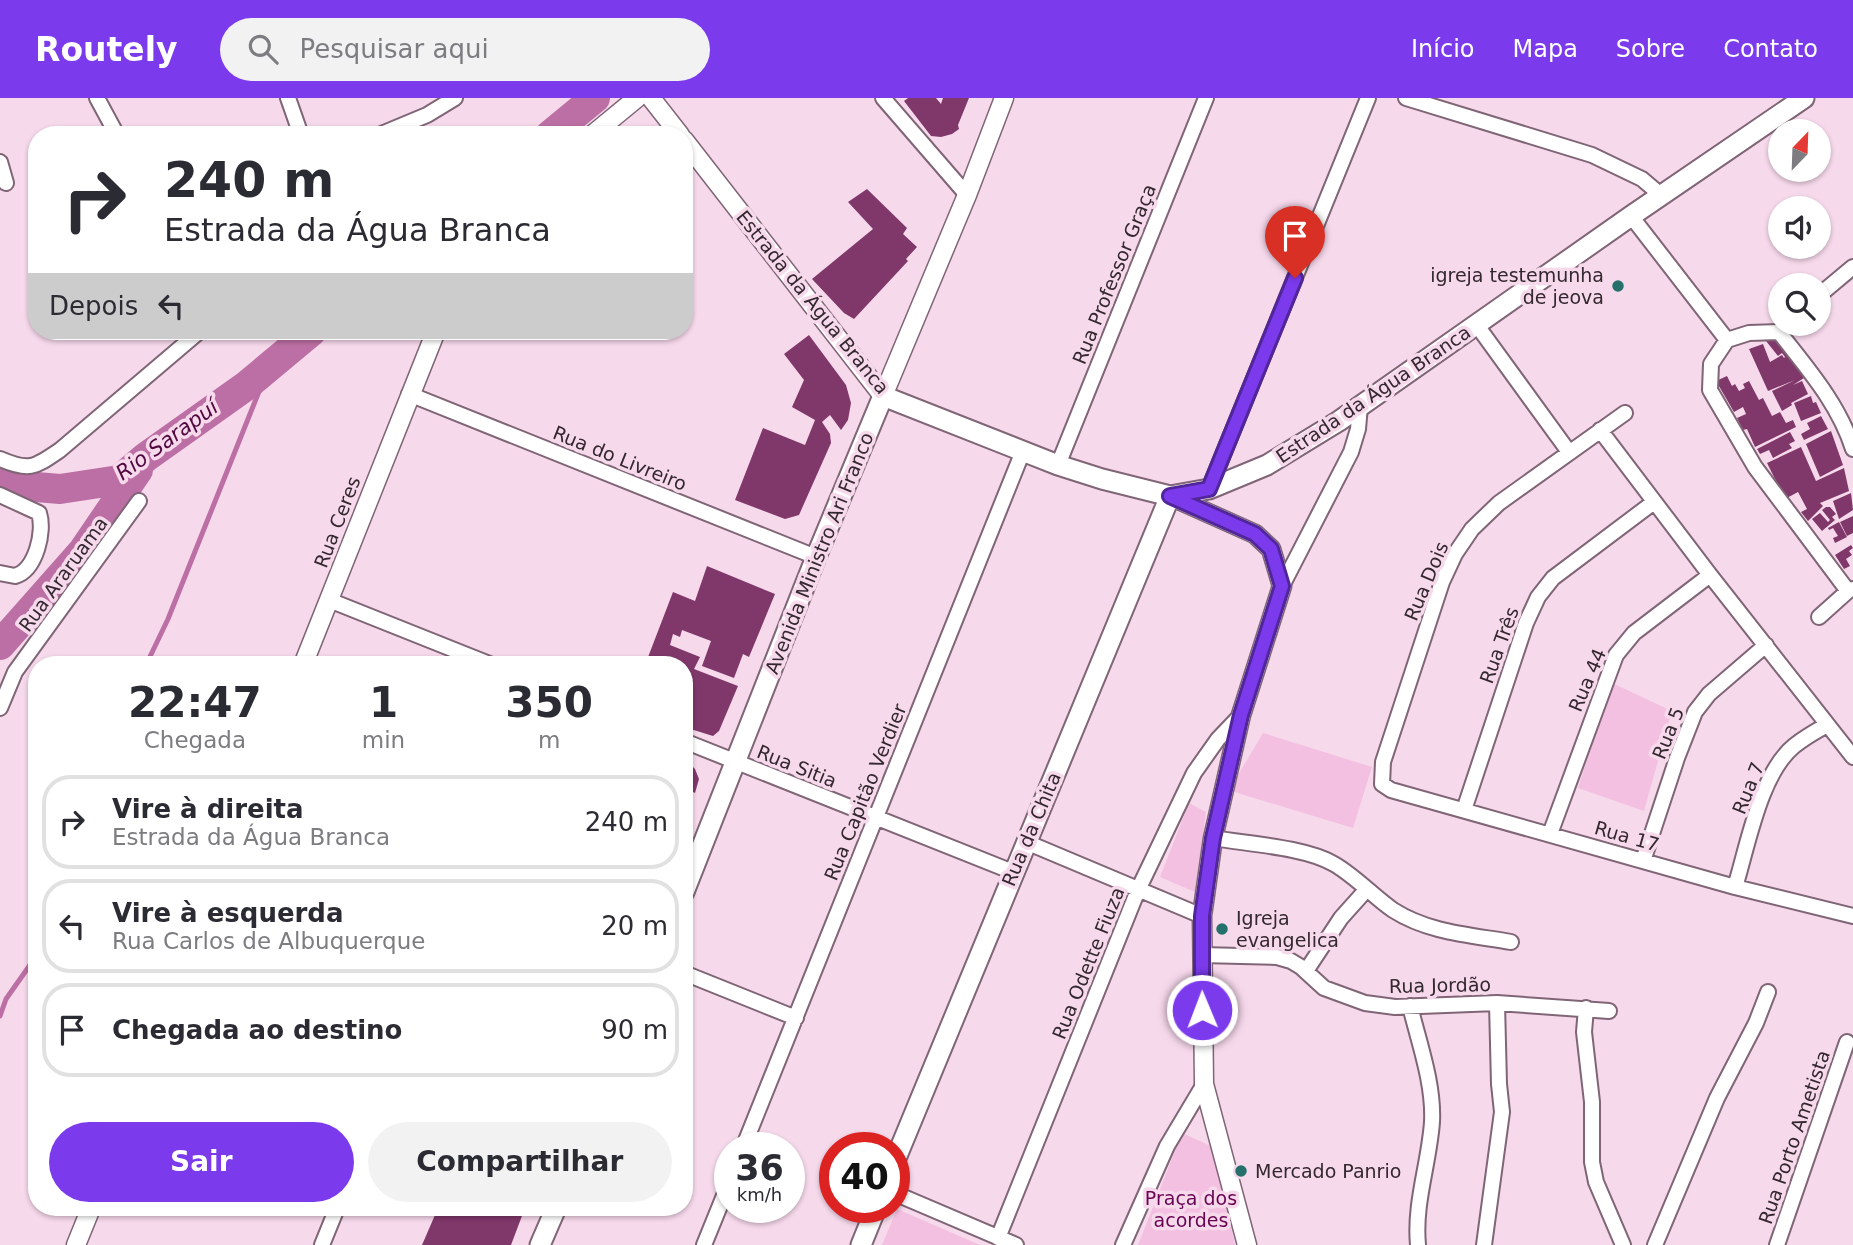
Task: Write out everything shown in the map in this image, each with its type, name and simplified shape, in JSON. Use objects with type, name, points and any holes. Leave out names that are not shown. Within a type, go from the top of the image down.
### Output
[{"type":"main road","name":"Estrada da Água Branca","points":[[883,396],[1058,465],[1101,479],[1170,496],[1209,489],[1267,466],[1360,406],[1804,98]]},
{"type":"main road","name":"Avenida Ministro Ari Franco","points":[[693,868],[883,396]]},
{"type":"main road","name":"Rua da Chita","points":[[907,1132],[1170,496]]},
{"type":"main road","points":[[540,1245],[553,1216]]},
{"type":"main road","points":[[861,1245],[870,1223]]},
{"type":"street","points":[[97,98],[112,126]]},
{"type":"street","points":[[288,98],[298,126]]},
{"type":"street","points":[[401,126],[427,115],[455,98]]},
{"type":"street","points":[[603,126],[637,98]]},
{"type":"street","points":[[651,98],[673,126]]},
{"type":"street","points":[[883,98],[968,195]]},
{"type":"street","name":"Avenida Ministro Ari Franco","points":[[883,396],[968,195],[1004,98]]},
{"type":"street","name":"Rua Professor Graça","points":[[1058,465],[1206,98]]},
{"type":"street","points":[[1209,489],[1368,98]]},
{"type":"street","points":[[1406,98],[1592,155],[1642,180],[1662,196]]},
{"type":"street","name":"Estrada da Água Branca","points":[[693,153],[883,396]]},
{"type":"street","points":[[0,162],[6,183]]},
{"type":"street","points":[[1631,216],[1727,340]]},
{"type":"street","points":[[1831,285],[1853,267]]},
{"type":"street","points":[[1476,324],[1569,452]]},
{"type":"street","points":[[1819,617],[1850,590],[1755,467],[1710,390],[1712,364],[1727,340],[1749,333],[1779,332],[1829,398],[1853,449]]},
{"type":"street","points":[[0,459],[27,469],[39,465],[61,450],[189,340]]},
{"type":"street","name":"Rua Ceres","points":[[307,656],[432,340]]},
{"type":"street","name":"Rua do Livreiro","points":[[409,394],[816,557]]},
{"type":"street","points":[[1247,1245],[1204,1084],[1202,916],[1213,838],[1240,716],[1282,586],[1351,453],[1358,429],[1360,406]]},
{"type":"street","name":"Rua Dois","points":[[1391,790],[1382,784],[1383,762],[1442,582],[1455,554],[1472,529],[1499,503],[1625,413]]},
{"type":"street","points":[[1600,430],[1853,757]]},
{"type":"street","name":"Rua Capitão Verdier","points":[[750,1132],[1023,451]]},
{"type":"street","points":[[0,495],[39,513],[42,527],[31,564],[20,575],[1,575]]},
{"type":"street","points":[[1170,496],[1255,534],[1271,549],[1282,586]]},
{"type":"street","name":"Rua Araruama","points":[[0,708],[6,681],[139,501]]},
{"type":"street","name":"Rua Três","points":[[1464,810],[1526,623],[1538,597],[1552,578],[1654,502]]},
{"type":"street","name":"Rua 44","points":[[1550,834],[1616,655],[1634,633],[1710,575]]},
{"type":"street","points":[[329,600],[469,656]]},
{"type":"street","name":"Rua 5","points":[[1643,861],[1695,712],[1709,694],[1766,645]]},
{"type":"street","name":"Rua Odette Fiuza","points":[[998,1238],[1138,890],[1194,773],[1218,739],[1240,716]]},
{"type":"street","name":"Rua 7","points":[[1735,887],[1764,795],[1780,761],[1794,746],[1827,724]]},
{"type":"street","name":"Rua Sitia","points":[[693,745],[1013,872]]},
{"type":"street","name":"Rua 17","points":[[1391,790],[1735,887],[1853,916]]},
{"type":"street","points":[[1213,838],[1310,854],[1334,864],[1393,910],[1418,924],[1439,931],[1511,942]]},
{"type":"street","points":[[1026,842],[1202,916]]},
{"type":"street","points":[[1306,971],[1341,918],[1367,889]]},
{"type":"street","name":"Rua Jordão","points":[[1201,955],[1278,957],[1291,961],[1306,971],[1324,988],[1365,1003],[1410,1006],[1497,1003],[1609,1011]]},
{"type":"street","points":[[693,977],[796,1018]]},
{"type":"street","points":[[1655,1245],[1717,1098],[1769,992]]},
{"type":"street","points":[[1484,1245],[1502,1112],[1497,1003]]},
{"type":"street","points":[[1410,1006],[1426,1074],[1432,1122],[1418,1209],[1418,1245]]},
{"type":"street","points":[[1586,1008],[1584,1032],[1592,1102],[1592,1162],[1596,1182],[1623,1245]]},
{"type":"street","name":"Rua Porto Ametista","points":[[1777,1245],[1847,1042]]},
{"type":"street","points":[[1123,1245],[1167,1146],[1204,1084]]},
{"type":"street","points":[[910,1200],[1016,1245]]},
{"type":"street","points":[[76,1245],[88,1216]]},
{"type":"street","points":[[322,1245],[334,1216]]},
{"type":"street","points":[[704,1245],[714,1220]]},
{"type":"green space","points":[[1612,683],[1672,711],[1644,811],[1578,788]]},
{"type":"green space","points":[[1263,733],[1372,767],[1353,828],[1231,791]]},
{"type":"green space","points":[[1189,803],[1206,812],[1195,892],[1160,877]]},
{"type":"green space","name":"Praça dos acordes","points":[[1182,1133],[1213,1147],[1235,1245],[1138,1245]]},
{"type":"green space","points":[[910,1215],[980,1245],[882,1245],[891,1223],[910,1223]]},
{"type":"building","points":[[908,98],[936,98],[941,104],[943,98],[969,98],[958,125],[959,129],[941,137],[931,136],[904,101]]},
{"type":"building","points":[[867,189],[907,228],[903,234],[917,247],[906,259],[908,261],[854,319],[844,313],[812,279],[873,229],[848,202]]},
{"type":"building","points":[[809,335],[846,385],[851,403],[848,420],[841,430],[830,415],[822,422],[830,434],[831,443],[799,515],[785,519],[735,500],[763,428],[805,445],[815,420],[792,407],[804,380],[784,354]]},
{"type":"building","points":[[1772,336],[1778,336],[1791,353],[1787,355],[1805,372],[1801,374],[1804,378],[1793,385],[1802,381],[1808,394],[1782,411],[1772,391],[1795,380],[1768,391],[1749,349],[1763,344],[1770,362],[1782,355],[1785,357],[1782,353],[1778,356],[1766,341]]},
{"type":"building","points":[[1727,376],[1732,386],[1735,384],[1739,391],[1745,388],[1743,384],[1749,381],[1759,400],[1763,398],[1772,416],[1780,412],[1786,423],[1793,420],[1796,427],[1755,447],[1747,429],[1743,430],[1737,418],[1746,414],[1743,407],[1734,412],[1716,381]]},
{"type":"building","points":[[1811,396],[1821,413],[1801,421],[1794,403]]},
{"type":"building","points":[[1821,416],[1828,429],[1804,440],[1801,434],[1810,429],[1807,423]]},
{"type":"building","points":[[1831,431],[1843,465],[1820,477],[1806,444]]},
{"type":"building","points":[[1790,432],[1795,441],[1789,444],[1792,448],[1773,458],[1769,450],[1760,454],[1757,449]]},
{"type":"building","points":[[1801,447],[1816,481],[1844,468],[1849,491],[1820,503],[1823,506],[1808,521],[1801,512],[1807,509],[1798,492],[1785,499],[1767,463]]},
{"type":"building","points":[[1851,493],[1853,510],[1839,519],[1833,501]]},
{"type":"building","points":[[1830,507],[1836,514],[1832,517],[1835,520],[1822,531],[1812,519],[1820,513],[1828,522],[1830,520],[1822,510]]},
{"type":"building","points":[[1853,516],[1853,533],[1847,536],[1840,522]]},
{"type":"building","points":[[1839,522],[1847,537],[1835,543],[1833,538],[1838,536],[1833,528],[1828,528]]},
{"type":"building","points":[[1851,545],[1853,548],[1849,551],[1852,555],[1846,559],[1850,566],[1844,569],[1835,555]]},
{"type":"building","points":[[707,566],[775,594],[749,657],[743,654],[734,678],[702,666],[711,641],[682,630],[680,637],[673,634],[670,645],[700,657],[694,669],[738,686],[719,731],[713,736],[693,730],[693,656],[648,656],[673,592],[695,601]]},
{"type":"building","points":[[693,767],[699,779],[695,793],[693,792]]},
{"type":"building","points":[[435,1216],[522,1216],[511,1245],[422,1245]]},
{"type":"waterway","name":"Rio Sarapuí","points":[[561,126],[595,98]]},
{"type":"waterway","name":"Rio Sarapuí","points":[[0,484],[60,489],[119,480],[146,457],[246,386],[301,340]]},
{"type":"waterway","points":[[150,656],[168,619],[260,389],[287,351]]},
{"type":"waterway","points":[[0,645],[83,551],[138,470]]},
{"type":"waterway","points":[[0,1016],[6,999],[28,968]]},
{"type":"place","name":"igreja testemunha de jeova","points":[[1618,286]]},
{"type":"place","name":"Igreja evangelica","points":[[1222,929]]},
{"type":"place","name":"Mercado Panrio","points":[[1241,1171]]},
{"type":"route","points":[[1202,1010],[1202,916],[1213,838],[1241,715],[1282,586],[1275,558],[1265,542],[1255,534],[1170,496],[1209,489],[1295,278]]}]
